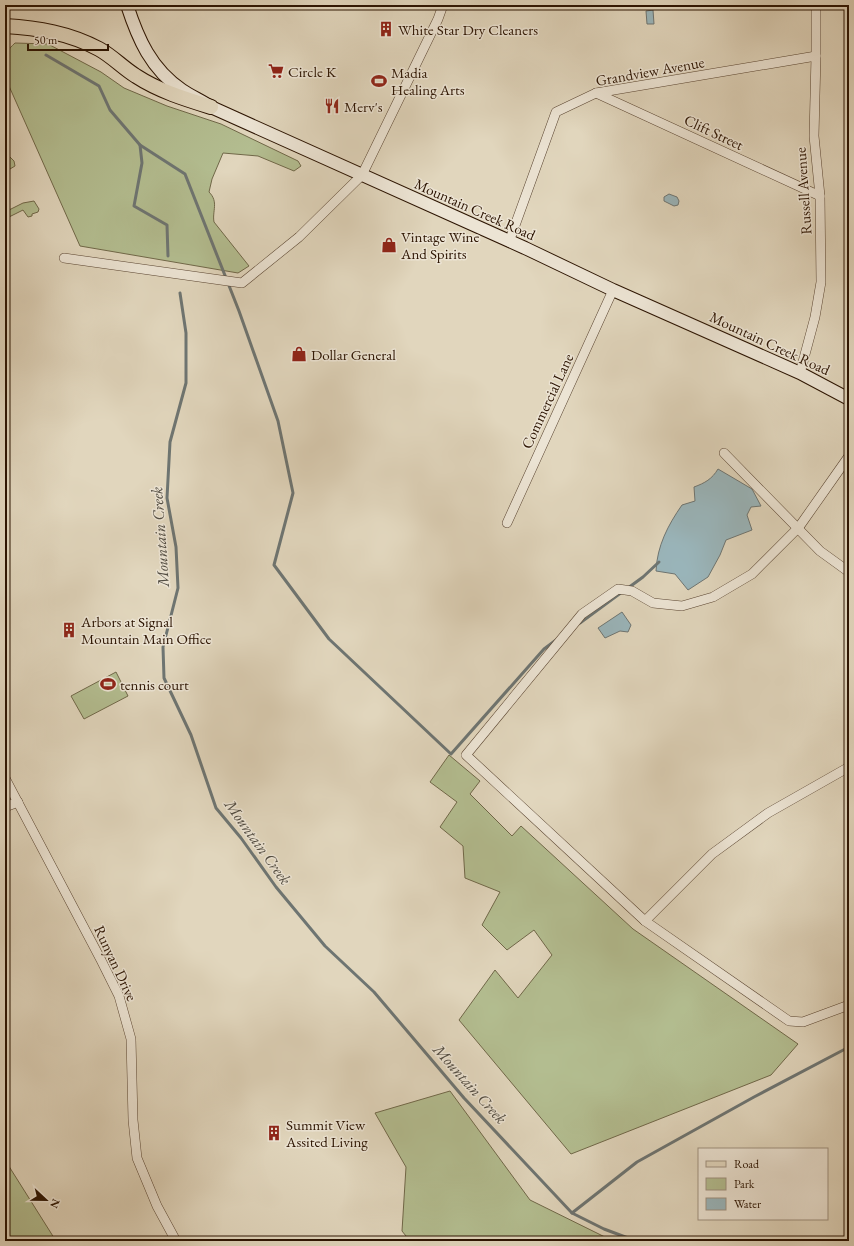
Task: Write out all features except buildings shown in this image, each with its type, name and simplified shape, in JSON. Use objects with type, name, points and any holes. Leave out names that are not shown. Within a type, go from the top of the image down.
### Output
[{"type":"main road","name":"Mountain Creek Road","points":[[127,5],[136,34],[143,47],[162,73],[181,89],[212,107],[613,290],[800,373],[849,399]]},
{"type":"main road","points":[[5,26],[33,28],[80,40],[100,49],[134,75],[155,87],[177,97],[212,107]]},
{"type":"street","points":[[64,258],[242,283],[299,237],[362,175],[438,19],[442,5]]},
{"type":"street","name":"Russell Avenue","points":[[800,373],[815,317],[821,282],[820,196],[814,136],[816,5]]},
{"type":"street","name":"Grandview Avenue","points":[[510,242],[556,112],[596,93],[816,56]]},
{"type":"street","name":"Clift Street","points":[[596,93],[820,196]]},
{"type":"street","name":"Commercial Lane","points":[[507,523],[613,290]]},
{"type":"street","points":[[724,453],[799,527],[820,551],[849,572]]},
{"type":"street","points":[[849,456],[799,527],[752,574],[713,597],[682,606],[653,603],[632,591],[618,589],[582,614],[466,755],[645,921],[789,1021],[803,1022],[849,1005]]},
{"type":"street","points":[[645,921],[712,854],[768,813],[849,767]]},
{"type":"street","name":"Runyan Drive","points":[[5,779],[102,960],[119,996],[131,1039],[133,1120],[137,1158],[157,1206],[176,1241]]},
{"type":"street","points":[[5,807],[18,802]]},
{"type":"green space","points":[[15,43],[48,44],[101,72],[124,88],[167,106],[221,124],[298,161],[301,166],[294,171],[258,156],[223,153],[212,179],[209,192],[214,199],[214,222],[249,266],[238,273],[80,246],[5,77],[5,58],[8,51]]},
{"type":"green space","points":[[849,103],[849,231],[845,223],[845,172]]},
{"type":"green space","points":[[9,156],[14,161],[15,166],[10,169],[5,161],[5,157]]},
{"type":"green space","points":[[34,201],[39,209],[38,212],[32,214],[32,216],[28,217],[23,210],[5,219],[5,212],[23,203]]},
{"type":"green space","name":"tennis court","points":[[116,672],[128,696],[84,719],[71,696]]},
{"type":"green space","points":[[449,755],[480,781],[470,794],[512,836],[521,826],[633,929],[798,1044],[771,1075],[571,1154],[459,1020],[495,970],[518,998],[552,955],[534,930],[507,950],[482,925],[500,892],[465,878],[463,846],[440,827],[457,802],[430,782]]},
{"type":"green space","points":[[450,1091],[530,1200],[613,1241],[410,1241],[402,1231],[406,1167],[375,1113]]},
{"type":"green space","points":[[5,1160],[56,1241],[5,1241]]},
{"type":"water","points":[[653,10],[654,24],[647,24],[646,11]]},
{"type":"water","points":[[669,194],[677,197],[679,201],[678,205],[674,206],[664,201],[664,197]]},
{"type":"water","points":[[718,469],[752,489],[761,506],[751,507],[747,515],[752,530],[726,540],[708,577],[688,590],[675,574],[656,571],[661,544],[672,520],[682,505],[695,501],[694,487],[708,480]]},
{"type":"water","points":[[622,612],[631,625],[628,632],[620,631],[605,638],[598,628]]},
{"type":"waterway","points":[[46,55],[99,86],[110,110],[140,145],[185,174],[239,311],[278,421],[293,493],[274,565],[329,639],[451,754],[544,649],[556,640]]},
{"type":"waterway","points":[[140,145],[142,163],[134,206],[167,225],[168,256]]},
{"type":"waterway","name":"Mountain Creek","points":[[180,293],[186,333],[186,383],[170,442],[167,498],[176,547],[178,588],[163,647],[164,678],[191,735],[216,808],[241,838],[276,887],[325,946],[374,992],[464,1098],[572,1213],[604,1229],[636,1241]]},
{"type":"waterway","points":[[628,588],[643,577],[659,562]]},
{"type":"waterway","points":[[580,623],[622,592]]},
{"type":"waterway","points":[[572,1213],[637,1162],[754,1097],[849,1047]]},
{"type":"place","name":"White Star Dry Cleaners","points":[[386,29]]},
{"type":"place","name":"Circle K","points":[[276,71]]},
{"type":"place","name":"Madia Healing Arts","points":[[379,81]]},
{"type":"place","name":"Merv's","points":[[332,106]]},
{"type":"place","name":"Vintage Wine And Spirits","points":[[389,245]]},
{"type":"place","name":"Dollar General","points":[[299,354]]},
{"type":"place","name":"Arbors at Signal Mountain Main Office","points":[[69,630]]},
{"type":"place","name":"tennis court","points":[[108,684]]},
{"type":"place","name":"Summit View Assited Living","points":[[274,1133]]}]
